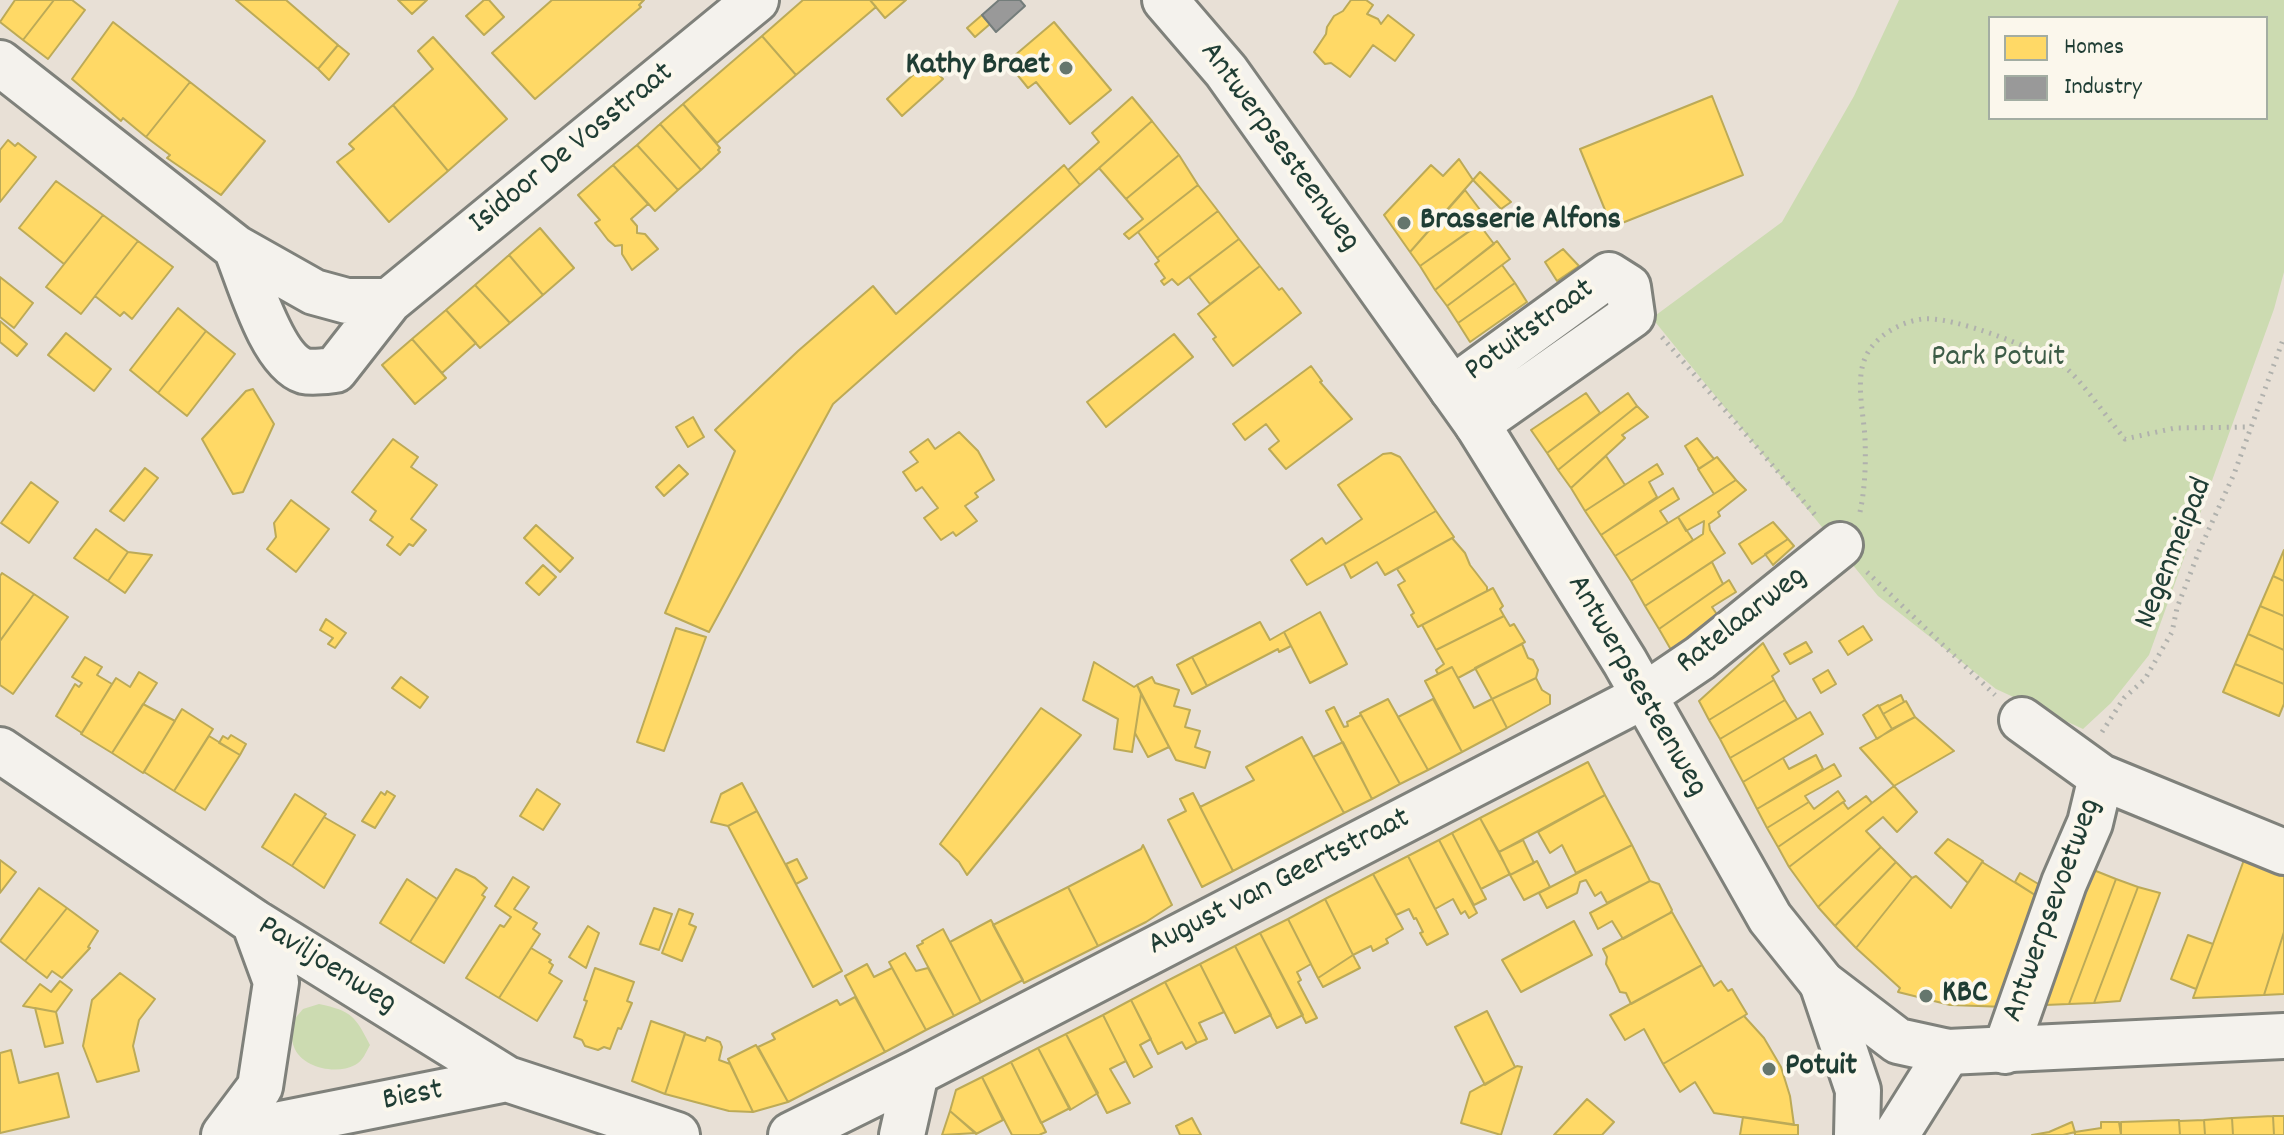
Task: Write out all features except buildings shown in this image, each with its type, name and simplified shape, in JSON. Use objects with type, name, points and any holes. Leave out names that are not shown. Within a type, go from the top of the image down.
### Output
[{"type":"street","name":"Isidoor De Vosstraat","points":[[236,248],[272,338],[289,361],[305,371],[335,370],[389,301],[756,0]]},
{"type":"street","name":"Antwerpsesteenweg","points":[[1165,0],[1226,71],[1477,424],[1644,696],[1770,918],[1822,983],[1898,1041],[1948,1052],[2284,1036]]},
{"type":"street","points":[[0,63],[236,248],[314,292],[347,301],[389,301]]},
{"type":"street","name":"Potuitstraat","points":[[1452,389],[1609,275],[1628,287],[1632,315],[1477,424]]},
{"type":"street","name":"Ratelaarweg","points":[[1644,696],[1845,550]]},
{"type":"street","name":"August van Geertstraat","points":[[791,1135],[1644,696]]},
{"type":"street","points":[[2022,720],[2101,777]]},
{"type":"street","name":"Paviljoenweg","points":[[0,750],[254,922],[507,1079],[677,1135]]},
{"type":"street","name":"Antwerpsevoetweg","points":[[2005,1051],[2064,883],[2090,823],[2101,777],[2284,852]]},
{"type":"street","name":"Biest","points":[[224,1135],[260,1087],[276,982],[254,922]]},
{"type":"street","points":[[1822,983],[1858,1090],[1857,1135]]},
{"type":"street","points":[[1896,1135],[1948,1052]]},
{"type":"street","points":[[902,1135],[916,1073]]},
{"type":"street","name":"Biest","points":[[224,1135],[507,1079]]},
{"type":"path","points":[[1632,315],[1655,328],[1845,550],[2022,720]]},
{"type":"path","points":[[1845,550],[1863,497],[1865,439],[1859,393],[1866,355],[1887,331],[1924,319],[1961,325],[2014,342],[2067,369],[2125,439],[2175,428],[2250,427]]},
{"type":"path","name":"Negenmeipad","points":[[2101,777],[2102,728],[2124,698],[2145,679],[2172,632],[2177,608],[2234,474],[2284,337]]},
{"type":"green space","name":"Park Potuit","points":[[1899,0],[2284,0],[2284,272],[2274,309],[2149,655],[2111,703],[2083,729],[1996,689],[1878,596],[1652,318],[1782,222],[1854,96]]},
{"type":"green space","points":[[319,1004],[346,1012],[360,1027],[370,1045],[358,1063],[347,1068],[320,1068],[298,1054],[292,1041],[292,1022],[303,1009]]},
{"type":"place","name":"Kathy Braet","points":[[1066,68]]},
{"type":"place","name":"Brasserie Alfons","points":[[1404,223]]},
{"type":"place","name":"KBC","points":[[1926,996]]},
{"type":"place","name":"Potuit","points":[[1769,1069]]}]
